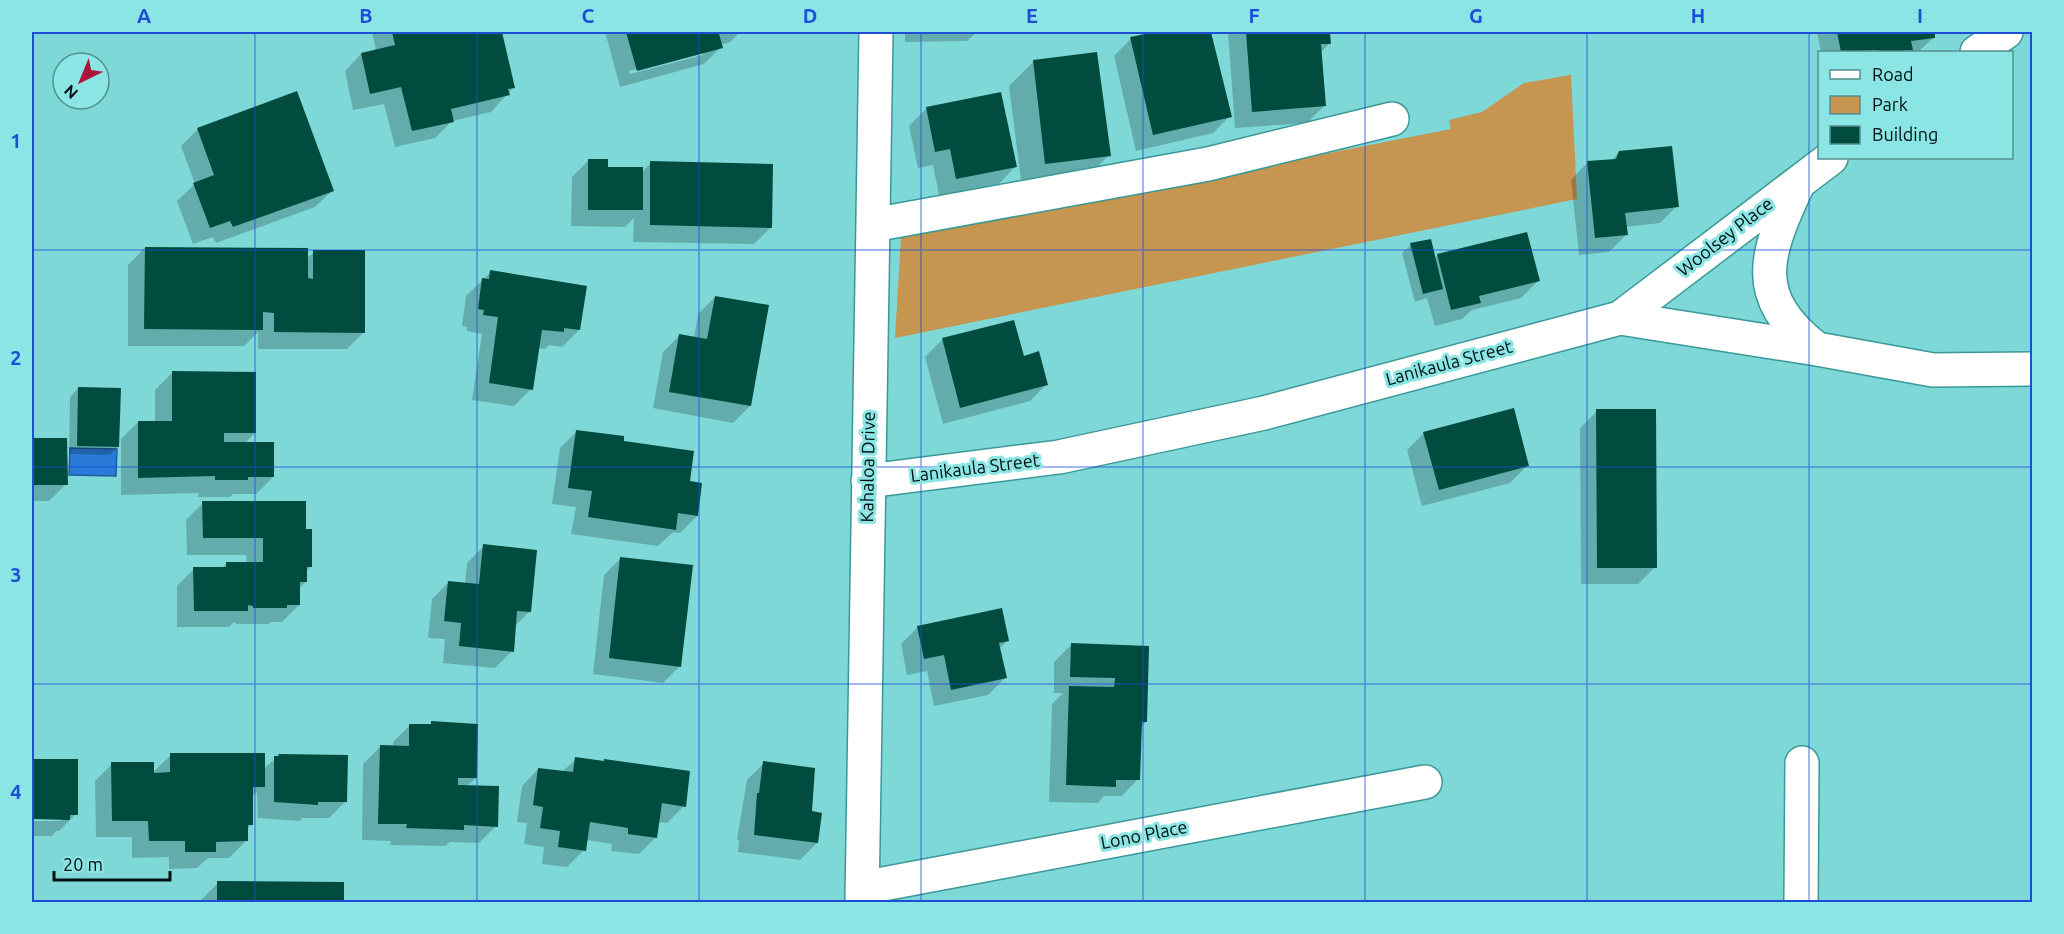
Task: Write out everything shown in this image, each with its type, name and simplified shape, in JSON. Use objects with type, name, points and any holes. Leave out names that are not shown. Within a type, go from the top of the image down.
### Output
[{"type":"street","name":"Kahaloa Drive","points":[[862,895],[876,32]]},
{"type":"street","points":[[1978,51],[2006,32]]},
{"type":"street","points":[[873,225],[1208,164],[1392,120]]},
{"type":"street","name":"Woolsey Place","points":[[1620,318],[1829,159]]},
{"type":"street","points":[[1800,180],[1775,236],[1769,280],[1772,294],[1780,310],[1803,338],[1817,348]]},
{"type":"street","name":"Lanikaula Street","points":[[868,481],[1059,457],[1184,430],[1263,412],[1620,318],[1817,348],[1934,370],[2032,369]]},
{"type":"street","points":[[1801,903],[1802,764]]},
{"type":"street","name":"Lono Place","points":[[862,895],[1425,782]]},
{"type":"green space","points":[[1571,75],[1577,199],[895,338],[901,238],[1451,129],[1449,120],[1482,112],[1524,83]]},
{"type":"water","points":[[70,448],[117,449],[116,476],[69,475]]},
{"type":"building","points":[[392,32],[502,32],[515,88],[508,89],[510,95],[451,109],[454,122],[412,131],[401,87],[370,94],[361,53],[395,45]]},
{"type":"building","points":[[626,32],[726,32],[719,34],[723,48],[637,71]]},
{"type":"building","points":[[1155,32],[1211,32],[1232,117],[1153,135],[1130,37]]},
{"type":"building","points":[[1246,32],[1330,32],[1331,44],[1321,44],[1326,106],[1252,112]]},
{"type":"building","points":[[1837,32],[1935,32],[1935,38],[1911,41],[1913,50],[1841,51]]},
{"type":"building","points":[[1097,52],[1111,156],[1045,164],[1033,60]]},
{"type":"building","points":[[297,91],[334,191],[233,227],[230,221],[210,228],[193,183],[214,175],[197,128]]},
{"type":"building","points":[[1001,92],[1017,167],[956,179],[950,149],[935,152],[926,107]]},
{"type":"building","points":[[1672,146],[1679,207],[1625,213],[1628,235],[1595,238],[1587,161],[1616,159],[1619,151]]},
{"type":"building","points":[[588,159],[608,159],[608,167],[643,167],[643,210],[588,210]]},
{"type":"building","points":[[650,161],[773,164],[772,228],[650,225]]},
{"type":"building","points":[[1527,232],[1540,281],[1479,296],[1481,303],[1451,310],[1437,254]]},
{"type":"building","points":[[1431,239],[1443,289],[1423,294],[1410,243]]},
{"type":"building","points":[[145,247],[308,248],[308,278],[313,279],[313,250],[365,250],[365,333],[274,332],[274,313],[263,312],[263,330],[144,329]]},
{"type":"building","points":[[490,270],[587,286],[580,330],[564,328],[564,332],[542,330],[533,390],[489,383],[498,317],[483,315],[484,310],[478,309],[482,278],[489,279]]},
{"type":"building","points":[[715,296],[769,305],[751,406],[669,392],[679,334],[707,339]]},
{"type":"building","points":[[1014,320],[1024,356],[1039,351],[1048,385],[960,408],[942,338]]},
{"type":"building","points":[[172,371],[256,372],[256,433],[224,433],[224,442],[274,442],[274,477],[248,477],[248,480],[215,480],[215,476],[138,478],[138,421],[172,421]]},
{"type":"building","points":[[78,387],[121,388],[119,447],[77,446]]},
{"type":"building","points":[[1514,408],[1529,466],[1439,490],[1423,432]]},
{"type":"building","points":[[1596,409],[1656,409],[1657,568],[1597,568]]},
{"type":"building","points":[[576,430],[624,436],[624,441],[694,451],[690,481],[702,483],[698,516],[678,513],[676,530],[588,517],[592,491],[568,488]]},
{"type":"building","points":[[32,438],[67,438],[68,485],[32,485]]},
{"type":"building","points":[[202,501],[306,501],[306,529],[312,529],[312,567],[307,567],[307,582],[300,582],[300,605],[287,605],[287,608],[253,608],[248,605],[248,611],[194,611],[193,567],[226,567],[226,562],[263,562],[263,538],[203,538]]},
{"type":"building","points":[[483,544],[537,550],[531,612],[517,611],[514,652],[459,646],[461,623],[444,621],[448,581],[479,584]]},
{"type":"building","points":[[620,557],[693,565],[681,667],[609,658]]},
{"type":"building","points":[[1002,608],[1009,641],[999,643],[1007,678],[951,690],[944,655],[924,659],[917,626]]},
{"type":"building","points":[[1071,643],[1149,646],[1147,722],[1142,722],[1140,780],[1116,780],[1116,787],[1066,785],[1069,686],[1114,687],[1115,678],[1070,677]]},
{"type":"building","points":[[431,721],[478,724],[477,778],[458,778],[458,785],[499,786],[498,827],[464,825],[464,830],[406,828],[407,824],[378,824],[380,745],[409,746],[409,724],[431,724]]},
{"type":"building","points":[[170,753],[265,753],[265,787],[253,787],[253,825],[248,825],[248,841],[216,842],[216,852],[185,852],[185,841],[149,841],[148,821],[112,821],[111,762],[154,762],[154,773],[170,772]]},
{"type":"building","points":[[278,754],[348,755],[347,802],[318,802],[318,805],[274,802],[274,756],[279,756]]},
{"type":"building","points":[[575,757],[690,771],[686,807],[662,803],[657,838],[628,834],[628,828],[590,822],[586,851],[558,847],[560,831],[540,828],[543,807],[533,805],[538,768],[573,772]]},
{"type":"building","points":[[32,759],[78,759],[78,815],[70,815],[70,820],[32,819]]},
{"type":"building","points":[[763,761],[815,768],[812,811],[822,813],[818,843],[754,835],[757,793],[759,793]]},
{"type":"building","points":[[217,881],[344,882],[344,902],[217,902]]}]
